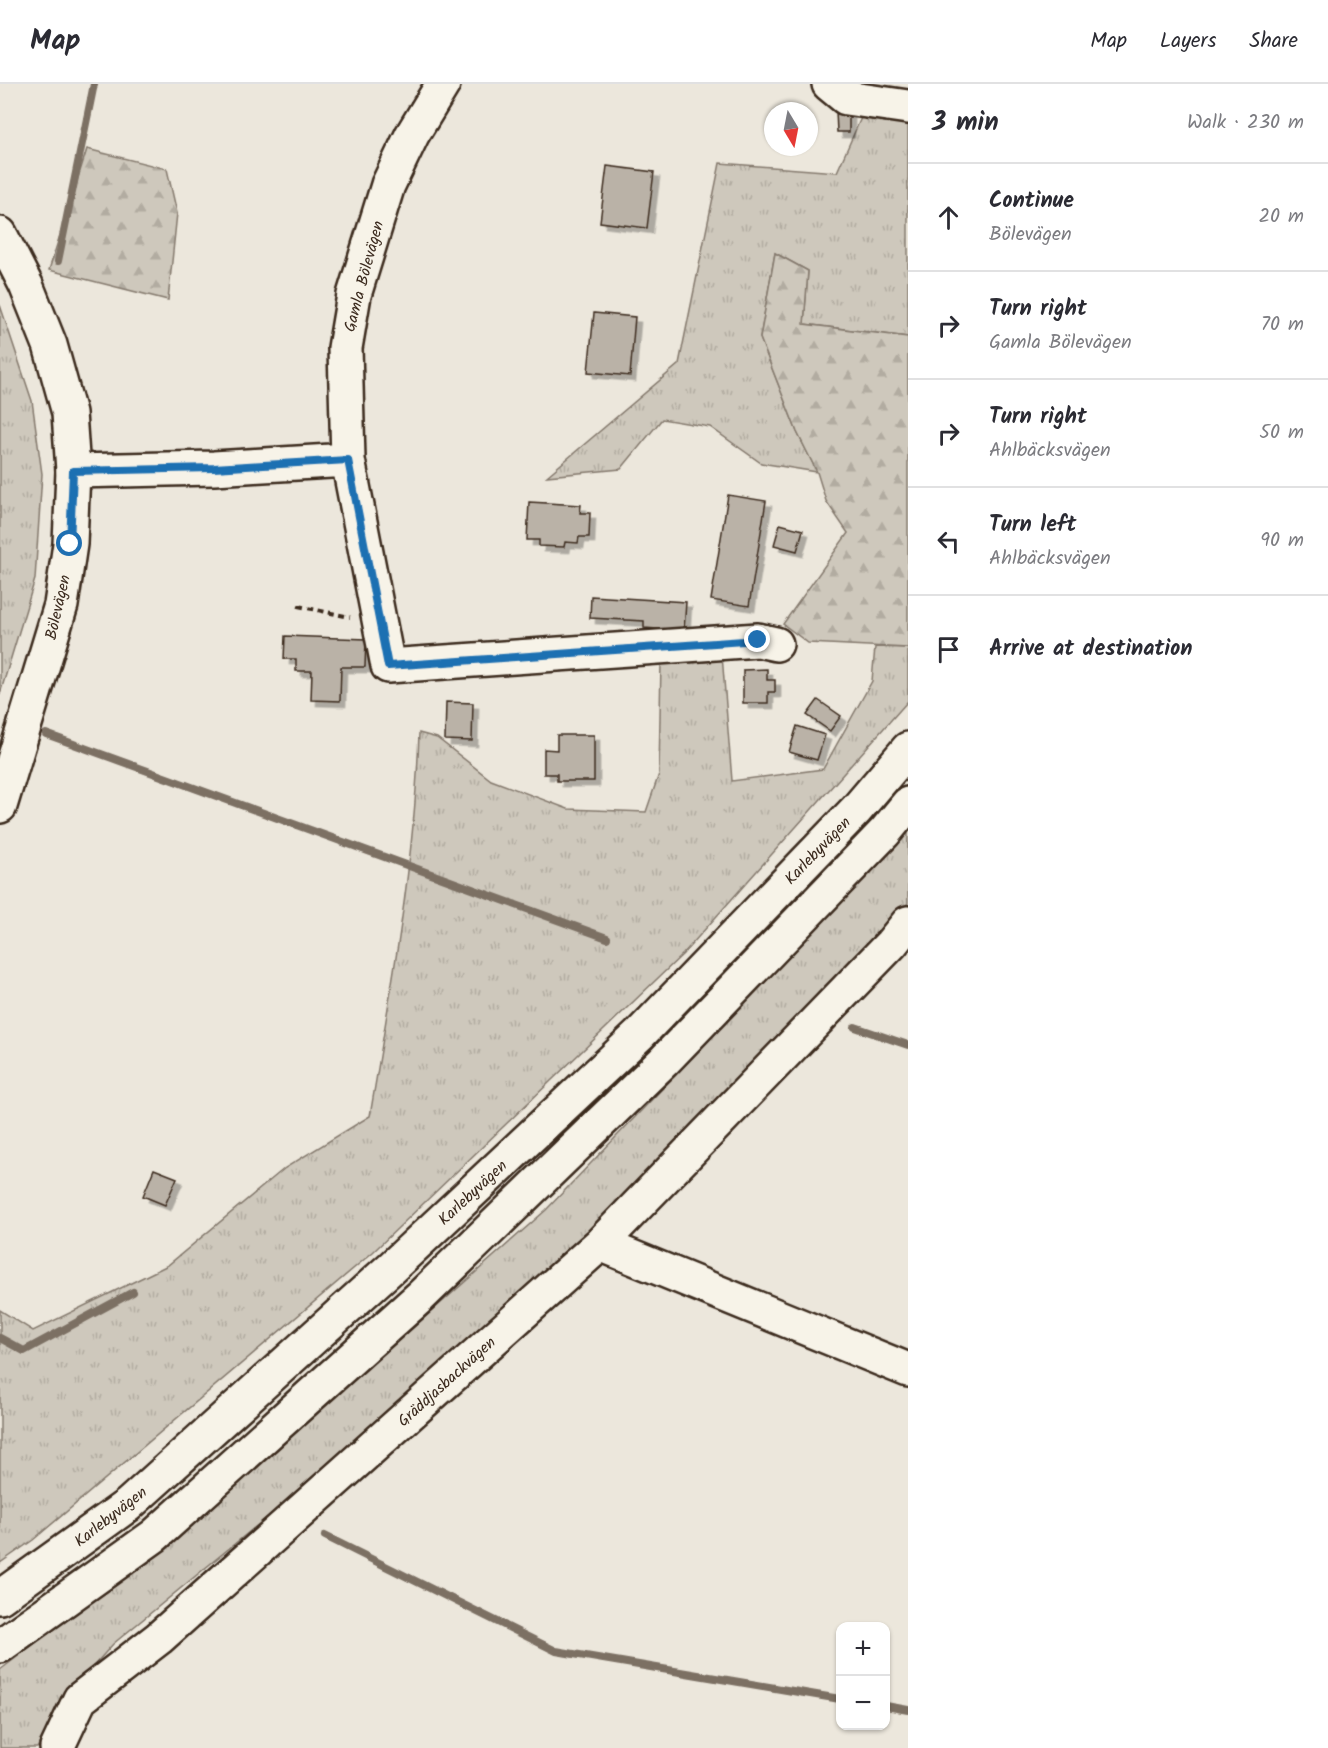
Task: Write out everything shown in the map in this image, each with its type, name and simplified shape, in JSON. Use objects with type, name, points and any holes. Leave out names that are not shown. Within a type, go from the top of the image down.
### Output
[{"type":"main road","name":"Gamla Bölevägen","points":[[443,84],[412,135],[388,185],[354,295],[345,348],[348,460],[388,666],[758,640],[776,644]]},
{"type":"main road","points":[[829,84],[846,98],[908,107]]},
{"type":"main road","name":"Bölevägen","points":[[0,234],[26,285],[50,345],[69,413],[73,471],[70,544],[61,605],[0,806]]},
{"type":"main road","points":[[73,471],[214,468],[348,460]]},
{"type":"main road","name":"Karlebyvägen","points":[[0,1597],[128,1505],[392,1267],[639,1035],[856,810],[908,749]]},
{"type":"main road","points":[[0,1646],[154,1536],[421,1296],[663,1062],[885,832],[908,804]]},
{"type":"main road","name":"Gräddjasbackvägen","points":[[57,1748],[80,1699],[159,1638],[600,1244],[883,952],[908,923]]},
{"type":"main road","points":[[600,1244],[908,1370]]},
{"type":"path","points":[[298,606],[380,623]]},
{"type":"green space","points":[[864,111],[908,116],[908,337],[804,324],[808,271],[775,253],[760,338],[797,432],[817,472],[761,463],[710,427],[662,419],[621,469],[547,476],[679,364],[720,163],[837,172]]},
{"type":"green space","points":[[87,149],[167,169],[177,213],[168,300],[49,270]]},
{"type":"green space","points":[[775,253],[808,271],[804,324],[908,337],[908,648],[808,643],[783,624],[848,533],[826,501],[817,472],[797,432],[760,338]]},
{"type":"green space","points":[[0,305],[32,401],[42,474],[35,579],[0,694]]},
{"type":"green space","points":[[875,647],[908,648],[908,701],[683,954],[373,1252],[33,1540],[0,1563],[0,1310],[33,1331],[168,1265],[285,1168],[370,1116],[394,973],[407,877],[417,781],[419,733],[437,738],[491,780],[568,809],[646,812],[659,774],[661,662],[722,655],[732,781],[823,769],[872,681]]},
{"type":"green space","points":[[908,827],[908,903],[776,1053],[574,1254],[340,1457],[113,1644],[64,1699],[37,1748],[0,1748],[0,1670],[189,1526],[546,1210],[867,875]]},
{"type":"building","points":[[836,111],[849,111],[849,132],[837,132]]},
{"type":"building","points":[[607,166],[654,172],[647,228],[600,222]]},
{"type":"building","points":[[594,313],[635,317],[630,376],[588,372]]},
{"type":"building","points":[[728,495],[766,501],[749,606],[711,600]]},
{"type":"building","points":[[529,502],[581,505],[580,513],[590,513],[589,537],[579,537],[578,543],[565,542],[564,547],[539,546],[539,540],[527,540]]},
{"type":"building","points":[[780,524],[803,530],[797,551],[774,545]]},
{"type":"building","points":[[591,596],[686,602],[684,631],[644,628],[644,621],[590,618]]},
{"type":"building","points":[[285,636],[366,639],[365,667],[341,667],[340,701],[311,700],[312,671],[296,671],[296,659],[284,659]]},
{"type":"building","points":[[767,669],[767,680],[775,680],[775,692],[768,692],[768,703],[743,703],[743,670]]},
{"type":"building","points":[[818,700],[841,716],[830,731],[807,715]]},
{"type":"building","points":[[446,702],[473,703],[472,741],[445,740]]},
{"type":"building","points":[[797,726],[825,735],[817,760],[789,752]]},
{"type":"building","points":[[557,735],[594,735],[594,781],[557,781],[557,774],[544,774],[544,749],[557,750]]},
{"type":"building","points":[[154,1169],[177,1178],[165,1205],[143,1196]]},
{"type":"waterway","points":[[58,261],[94,84]]},
{"type":"waterway","points":[[46,734],[607,938]]},
{"type":"waterway","points":[[855,1027],[908,1045]]},
{"type":"waterway","points":[[0,1338],[24,1351],[133,1292]]},
{"type":"waterway","points":[[325,1536],[556,1651],[836,1698]]},
{"type":"waterway","points":[[890,1707],[908,1710]]},
{"type":"route","points":[[70,544],[73,471],[214,468],[348,460],[388,666],[758,640]]}]
